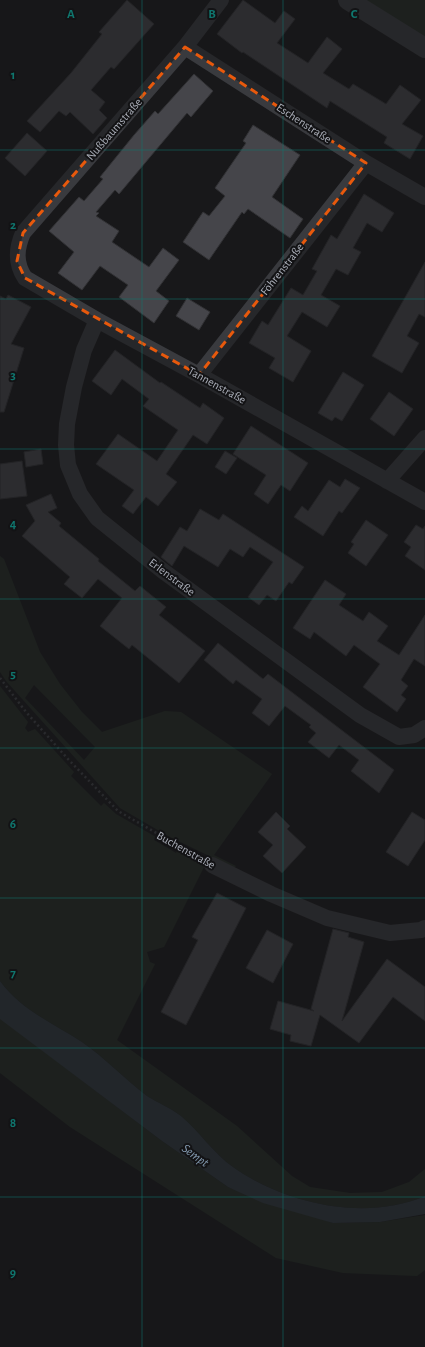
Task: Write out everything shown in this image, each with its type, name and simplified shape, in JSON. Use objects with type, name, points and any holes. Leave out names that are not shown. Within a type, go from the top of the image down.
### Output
[{"type":"street","name":"Nußbaumstraße","points":[[17,261],[18,247],[23,233],[185,47],[221,0]]},
{"type":"street","points":[[348,0],[425,48]]},
{"type":"street","name":"Eschenstraße","points":[[185,47],[366,163],[425,197]]},
{"type":"street","name":"Föhrenstraße","points":[[199,375],[366,163]]},
{"type":"street","name":"Tannenstraße","points":[[17,261],[25,278],[97,320],[199,375],[425,502]]},
{"type":"street","name":"Erlenstraße","points":[[97,320],[84,350],[74,386],[67,424],[66,445],[68,465],[80,494],[97,518],[163,571],[360,715],[399,737],[414,735],[425,728]]},
{"type":"street","points":[[387,481],[425,438]]},
{"type":"street","name":"Buchenstraße","points":[[212,865],[271,894],[327,918],[390,933],[421,930],[425,928]]},
{"type":"path","name":"Buchenstraße","points":[[0,678],[26,712],[66,758],[118,811],[212,865]]},
{"type":"highlighted area","points":[[185,47],[366,163],[199,375],[25,278],[17,261],[23,233]]},
{"type":"shaded area","points":[[363,0],[425,0],[425,41]]},
{"type":"shaded area","points":[[0,556],[4,559],[40,652],[60,684],[82,712],[102,732],[165,711],[181,712],[272,774],[214,855],[236,866],[234,868],[168,836],[120,808],[6,681],[0,672]],"holes":[[[34,685],[95,747],[84,760],[25,698]]]},
{"type":"shaded area","points":[[0,686],[28,722],[25,728],[28,732],[35,729],[74,772],[71,776],[101,806],[104,803],[116,814],[156,837],[154,840],[176,853],[178,849],[205,865],[164,947],[147,952],[150,962],[155,964],[117,1040],[237,1126],[292,1176],[310,1187],[350,1193],[382,1192],[409,1182],[425,1169],[425,1196],[402,1204],[377,1208],[352,1208],[326,1205],[276,1191],[254,1180],[226,1162],[181,1116],[147,1096],[90,1048],[38,1015],[8,991],[0,981]]},
{"type":"shaded area","points":[[0,1018],[162,1141],[228,1187],[333,1223],[380,1222],[425,1215],[425,1270],[417,1276],[343,1273],[276,1258],[70,1127],[0,1073]]},
{"type":"water","name":"Sempt","points":[[0,981],[8,991],[28,1008],[82,1042],[147,1096],[181,1116],[226,1162],[254,1180],[276,1191],[301,1199],[326,1205],[352,1208],[377,1208],[402,1204],[425,1196],[425,1214],[380,1222],[333,1223],[263,1203],[228,1187],[162,1141],[0,1019]]},
{"type":"building","points":[[127,0],[154,24],[114,69],[111,67],[91,90],[105,102],[99,110],[107,118],[93,134],[70,112],[66,116],[59,111],[40,132],[27,121],[71,73],[102,34],[99,32]]},
{"type":"building","points":[[243,0],[275,23],[284,11],[295,19],[277,43],[308,63],[327,37],[342,49],[323,73],[349,89],[353,84],[386,104],[400,85],[421,100],[402,124],[423,136],[410,159],[384,143],[387,137],[330,101],[327,108],[243,52],[242,53],[217,34]]},
{"type":"building","points":[[194,74],[213,91],[191,117],[187,113],[119,194],[115,190],[96,212],[99,213],[96,216],[119,231],[112,242],[149,267],[163,248],[179,260],[156,291],[169,301],[154,323],[119,297],[128,285],[100,266],[82,290],[58,273],[74,252],[49,231],[79,197],[84,201],[103,179],[100,177],[134,135],[155,111],[158,114]]},
{"type":"building","points":[[253,125],[300,155],[272,197],[303,219],[290,238],[248,209],[244,214],[242,212],[209,260],[183,242],[203,212],[209,216],[225,196],[215,188],[246,143],[243,141]]},
{"type":"building","points":[[27,133],[47,151],[25,176],[5,158]]},
{"type":"building","points":[[364,194],[394,213],[382,232],[367,223],[353,248],[361,252],[348,275],[336,269],[321,295],[340,306],[327,327],[302,312],[287,336],[311,351],[293,382],[269,368],[275,358],[249,343],[262,321],[268,325],[291,288],[303,295],[317,271],[312,269],[331,235],[337,239]]},
{"type":"building","points":[[425,262],[425,317],[419,314],[407,336],[419,343],[402,373],[372,356]]},
{"type":"building","points":[[8,295],[31,307],[11,344],[24,348],[4,412],[0,412],[0,296],[6,299]]},
{"type":"building","points":[[187,298],[210,312],[199,330],[176,316]]},
{"type":"building","points":[[115,350],[160,383],[161,382],[200,408],[203,403],[224,418],[207,444],[193,435],[166,474],[177,482],[158,506],[146,497],[133,514],[122,506],[134,490],[96,464],[118,434],[157,461],[178,430],[143,406],[149,399],[122,379],[111,395],[92,381]]},
{"type":"building","points":[[343,372],[364,385],[342,421],[335,417],[332,421],[318,413]]},
{"type":"building","points":[[389,392],[413,409],[394,436],[370,419]]},
{"type":"building","points":[[251,426],[308,463],[290,491],[281,485],[268,504],[254,494],[266,475],[233,454]]},
{"type":"building","points":[[41,449],[43,464],[26,467],[24,452]]},
{"type":"building","points":[[225,451],[237,458],[226,474],[215,467]]},
{"type":"building","points":[[22,461],[27,496],[0,499],[0,464]]},
{"type":"building","points":[[345,479],[360,488],[342,513],[339,511],[323,536],[294,517],[302,506],[308,511],[329,480],[340,487]]},
{"type":"building","points":[[51,494],[57,508],[48,512],[61,523],[59,526],[99,559],[98,561],[135,591],[140,586],[166,607],[159,615],[205,651],[179,683],[132,645],[129,649],[100,626],[122,598],[98,579],[82,598],[64,584],[70,577],[22,536],[35,521],[26,505]]},
{"type":"building","points":[[200,509],[219,520],[223,514],[304,567],[292,584],[289,582],[276,601],[267,595],[259,605],[248,597],[273,562],[250,547],[243,557],[230,549],[218,567],[184,546],[172,566],[161,557],[180,527],[187,531]]},
{"type":"building","points":[[366,520],[388,535],[366,566],[348,553],[354,544],[351,542]]},
{"type":"building","points":[[416,525],[423,529],[425,526],[425,570],[405,556],[411,547],[404,542]]},
{"type":"building","points":[[325,580],[346,594],[339,605],[363,621],[369,612],[388,626],[377,641],[399,655],[425,615],[425,666],[414,659],[401,680],[408,686],[401,695],[406,699],[397,712],[363,687],[380,664],[354,645],[346,656],[314,632],[310,639],[293,628]]},
{"type":"building","points":[[218,643],[263,679],[268,674],[394,770],[379,793],[351,771],[359,760],[339,745],[329,758],[308,742],[316,733],[309,727],[311,725],[285,706],[269,726],[252,713],[262,699],[236,680],[233,684],[204,660]]},
{"type":"building","points":[[276,812],[290,826],[287,829],[306,847],[282,873],[263,856],[273,845],[258,832]]},
{"type":"building","points":[[412,812],[425,820],[425,840],[408,866],[386,852]]},
{"type":"building","points":[[217,893],[246,908],[186,1025],[161,1012],[198,940],[192,937]]},
{"type":"building","points":[[333,929],[349,933],[348,937],[364,942],[342,1021],[387,959],[425,987],[425,1021],[393,997],[359,1043],[320,1015],[311,1046],[290,1041],[291,1035],[270,1029],[278,1001],[314,1011],[311,1009]]},
{"type":"building","points":[[267,930],[293,944],[273,983],[246,968]]}]
